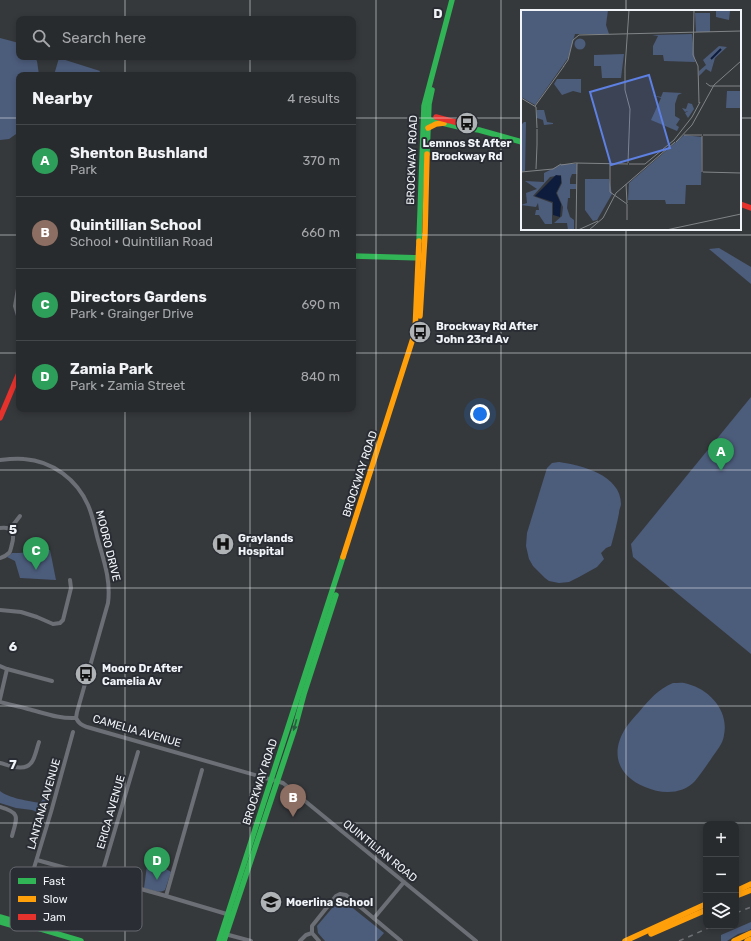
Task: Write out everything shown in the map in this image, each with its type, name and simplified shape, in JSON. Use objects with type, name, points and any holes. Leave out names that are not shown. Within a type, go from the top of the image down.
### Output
[{"type":"main road","name":"BROCKWAY ROAD","points":[[219,941],[224,933],[274,780],[415,332],[421,258],[428,128],[424,106],[452,0]]},
{"type":"main road","name":"BROCKWAY ROAD","points":[[421,258],[426,118],[430,95],[457,0]]},
{"type":"main road","points":[[426,118],[521,142]]},
{"type":"main road","points":[[426,118],[444,119],[479,130]]},
{"type":"main road","points":[[428,128],[436,124],[444,123]]},
{"type":"main road","points":[[741,204],[751,208]]},
{"type":"main road","points":[[356,256],[421,258]]},
{"type":"main road","points":[[0,418],[16,380]]},
{"type":"main road","points":[[739,890],[751,884]]},
{"type":"main road","points":[[739,895],[751,890]]},
{"type":"main road","points":[[625,941],[703,905]]},
{"type":"main road","points":[[633,941],[703,911]]},
{"type":"main road","points":[[0,917],[10,921]]},
{"type":"main road","points":[[0,922],[10,923]]},
{"type":"main road","points":[[38,931],[68,941]]},
{"type":"main road","points":[[43,931],[81,941]]},
{"type":"main road","name":"BROCKWAY ROAD","points":[[224,933],[224,941]]},
{"type":"main road","points":[[734,941],[751,933]]},
{"type":"main road","points":[[747,941],[751,939]]},
{"type":"street","name":"MOORO DRIVE","points":[[0,460],[25,459],[45,463],[61,472],[76,485],[91,514],[108,575],[109,596],[76,718]]},
{"type":"street","points":[[10,529],[20,516]]},
{"type":"street","points":[[0,528],[10,529],[13,532],[14,539],[8,554],[0,558]]},
{"type":"street","points":[[0,610],[22,612],[53,624],[60,623],[71,588],[70,580]]},
{"type":"street","points":[[0,666],[7,670],[52,681]]},
{"type":"street","points":[[0,699],[7,670]]},
{"type":"street","name":"CAMELIA AVENUE","points":[[0,702],[57,717],[67,719],[76,718],[81,724],[87,727],[274,780]]},
{"type":"street","name":"LANTANA AVENUE","points":[[35,867],[74,732]]},
{"type":"street","points":[[0,763],[19,768],[26,767],[32,763],[39,742]]},
{"type":"street","name":"ERICA AVENUE","points":[[104,867],[138,752]]},
{"type":"street","points":[[166,896],[202,770]]},
{"type":"street","name":"QUINTILIAN ROAD","points":[[274,780],[283,782],[476,941]]},
{"type":"street","points":[[0,806],[11,810],[15,814],[16,820],[12,836]]},
{"type":"street","points":[[37,860],[63,867]]},
{"type":"street","points":[[374,918],[404,882]]},
{"type":"street","points":[[142,889],[230,915]]},
{"type":"street","points":[[319,941],[312,932],[312,926],[336,896],[340,894],[346,895],[401,941]]},
{"type":"street","points":[[300,941],[312,932]]},
{"type":"street","points":[[224,933],[251,941]]},
{"type":"shaded area","points":[[0,38],[16,42],[16,60],[36,60],[39,72],[16,72],[16,134],[9,139],[0,140]]},
{"type":"shaded area","points":[[58,60],[65,60],[100,71],[100,72],[55,72]]},
{"type":"shaded area","points":[[719,248],[751,267],[751,284],[709,249]]},
{"type":"shaded area","points":[[751,397],[751,654],[633,557],[631,544]]},
{"type":"shaded area","points":[[559,462],[588,469],[607,479],[619,494],[621,504],[611,546],[606,548],[601,553],[604,559],[597,567],[579,577],[569,582],[559,583],[549,581],[533,566],[529,559],[526,546],[527,533],[547,468],[552,463]]},
{"type":"shaded area","points":[[50,550],[56,580],[20,578],[15,561],[7,557],[12,553]]},
{"type":"shaded area","points":[[673,683],[688,684],[704,691],[721,710],[725,726],[721,744],[695,781],[684,789],[664,792],[645,787],[628,777],[619,763],[618,747],[620,738],[633,718],[654,695]]},
{"type":"shaded area","points":[[0,791],[13,797],[40,803],[46,795],[49,796],[44,815],[32,810],[16,808],[0,803]]},
{"type":"shaded area","points":[[148,858],[171,872],[165,890],[163,891],[160,892],[144,888]]},
{"type":"shaded area","points":[[341,900],[384,933],[377,941],[325,941],[318,933],[317,926],[338,901]]},
{"type":"shaded area","points":[[751,922],[751,929],[748,931],[738,934],[727,941],[721,941],[721,935],[735,929],[739,929],[739,927]]},
{"type":"railway","points":[[739,912],[751,907]]},
{"type":"railway","points":[[679,941],[706,929]]},
{"type":"traffic: fast","points":[[419,241],[424,106],[452,0]]},
{"type":"traffic: fast","points":[[427,154],[429,104],[432,90]]},
{"type":"traffic: fast","points":[[425,120],[479,130],[521,142]]},
{"type":"traffic: fast","points":[[356,256],[423,258]]},
{"type":"traffic: fast","points":[[219,941],[343,557]]},
{"type":"traffic: fast","points":[[224,941],[294,731],[304,694],[336,595]]},
{"type":"traffic: fast","points":[[0,917],[10,920]]},
{"type":"traffic: fast","points":[[0,922],[10,925]]},
{"type":"traffic: fast","points":[[47,931],[81,941]]},
{"type":"traffic: slow","points":[[428,128],[436,124],[444,123]]},
{"type":"traffic: slow","points":[[420,316],[425,234],[427,154]]},
{"type":"traffic: slow","points":[[343,557],[415,332],[419,241]]},
{"type":"traffic: slow","points":[[739,890],[751,884]]},
{"type":"traffic: slow","points":[[739,895],[751,890]]},
{"type":"traffic: slow","points":[[625,941],[703,905]]},
{"type":"traffic: slow","points":[[651,934],[703,911]]},
{"type":"traffic: slow","points":[[734,941],[751,933]]},
{"type":"traffic: slow","points":[[747,941],[751,939]]},
{"type":"traffic: jam","points":[[436,117],[466,125]]},
{"type":"traffic: jam","points":[[741,204],[751,208]]},
{"type":"traffic: jam","points":[[0,418],[16,380]]},
{"type":"place","name":"Lemnos St After Brockway Rd","points":[[467,123]]},
{"type":"place","name":"Brockway Rd After John 23rd Av","points":[[420,332]]},
{"type":"place","name":"Shenton Bushland","points":[[721,471]]},
{"type":"place","name":"Graylands Hospital","points":[[223,544]]},
{"type":"place","name":"Directors Gardens","points":[[36,570]]},
{"type":"place","name":"Mooro Dr After Camelia Av","points":[[86,674]]},
{"type":"place","name":"Quintillian School","points":[[293,817]]},
{"type":"place","name":"Zamia Park","points":[[157,880]]},
{"type":"place","name":"Moerlina School","points":[[271,902]]}]
